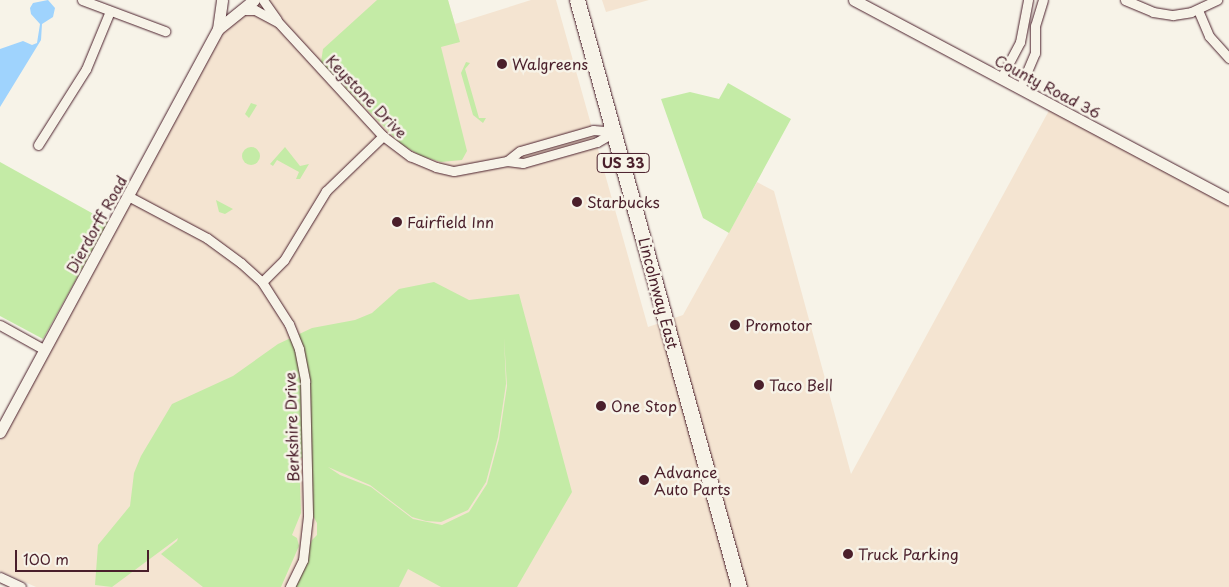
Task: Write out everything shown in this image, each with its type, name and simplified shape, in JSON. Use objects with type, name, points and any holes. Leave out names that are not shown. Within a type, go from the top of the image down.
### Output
[{"type":"highway","name":"Lincolnway East","points":[[577,0],[740,587]]},
{"type":"street","points":[[82,0],[164,31]]},
{"type":"street","name":"Dierdorff Road","points":[[223,0],[230,8],[243,10]]},
{"type":"street","name":"Dierdorff Road","points":[[0,432],[218,30],[223,0]]},
{"type":"street","name":"Dierdorff Road","points":[[218,30],[254,0]]},
{"type":"street","name":"Keystone Drive","points":[[263,0],[278,22],[383,136],[410,156],[436,168],[473,170],[507,161],[523,163],[597,142],[614,132]]},
{"type":"street","name":"County Road 36","points":[[854,0],[1229,199]]},
{"type":"street","points":[[1000,78],[1020,42],[1028,0]]},
{"type":"street","points":[[1020,88],[1035,53],[1035,26],[1043,0]]},
{"type":"street","points":[[1125,0],[1163,14],[1198,10],[1216,0]]},
{"type":"street","name":"Keystone Drive","points":[[243,10],[255,10],[278,22]]},
{"type":"street","points":[[1198,10],[1209,36],[1229,58]]},
{"type":"street","points":[[38,145],[86,69],[110,11]]},
{"type":"street","points":[[262,282],[293,247],[326,191],[383,136]]},
{"type":"street","name":"Berkshire Drive","points":[[128,196],[207,238],[262,282],[289,324],[299,349],[305,381],[308,534],[303,560],[290,587]]},
{"type":"street","points":[[0,325],[45,350]]},
{"type":"street","points":[[0,577],[21,587]]},
{"type":"shaded area","points":[[254,0],[448,0],[455,24],[531,0],[556,0],[648,327],[683,315],[757,182],[774,191],[851,474],[1052,105],[1229,199],[1229,587],[36,587],[0,571],[0,441],[221,35],[232,17]]},
{"type":"shaded area","points":[[602,0],[649,0],[606,12]]},
{"type":"green space","points":[[377,0],[448,0],[460,42],[441,47],[467,151],[462,160],[441,162],[421,156],[401,144],[321,62],[323,49]]},
{"type":"green space","points":[[466,62],[470,63],[465,69],[479,118],[486,118],[483,123],[473,115],[461,73]]},
{"type":"green space","points":[[728,83],[791,119],[729,233],[703,218],[661,99],[690,92],[719,99]]},
{"type":"green space","points":[[251,103],[257,105],[249,118],[245,114]]},
{"type":"green space","points":[[251,147],[257,150],[260,156],[257,162],[251,165],[245,162],[242,156],[245,150]]},
{"type":"green space","points":[[285,147],[300,166],[309,164],[300,179],[296,179],[299,172],[277,160],[273,166],[270,164]]},
{"type":"green space","points":[[0,162],[108,222],[43,339],[0,316]]},
{"type":"green space","points":[[216,200],[233,209],[225,214],[219,212]]},
{"type":"green space","points":[[434,282],[469,300],[519,294],[572,492],[517,587],[441,587],[408,569],[399,587],[294,587],[312,540],[317,535],[317,523],[313,516],[311,459],[307,457],[299,458],[301,513],[292,535],[297,538],[299,546],[281,587],[203,587],[161,554],[178,538],[112,587],[95,585],[98,545],[130,506],[134,473],[141,456],[172,404],[233,376],[278,344],[312,328],[355,320],[372,313],[399,289]],"holes":[[[504,338],[507,386],[499,439],[487,484],[469,512],[442,525],[413,519],[371,487],[340,475],[328,467],[370,485],[412,517],[426,521],[441,522],[468,510],[486,482],[498,437],[506,384]]]},
{"type":"water","points":[[48,0],[55,8],[53,17],[42,24],[41,40],[0,107],[0,49],[23,41],[32,45],[37,43],[40,24],[31,14],[30,8],[33,3]]},
{"type":"place","name":"Walgreens","points":[[502,64]]},
{"type":"place","name":"Starbucks","points":[[577,202]]},
{"type":"place","name":"Fairfield Inn","points":[[397,222]]},
{"type":"place","name":"Promotor","points":[[735,325]]},
{"type":"place","name":"Taco Bell","points":[[759,385]]},
{"type":"place","name":"One Stop","points":[[601,406]]},
{"type":"place","name":"Advance Auto Parts","points":[[644,480]]},
{"type":"place","name":"Truck Parking","points":[[848,554]]}]
